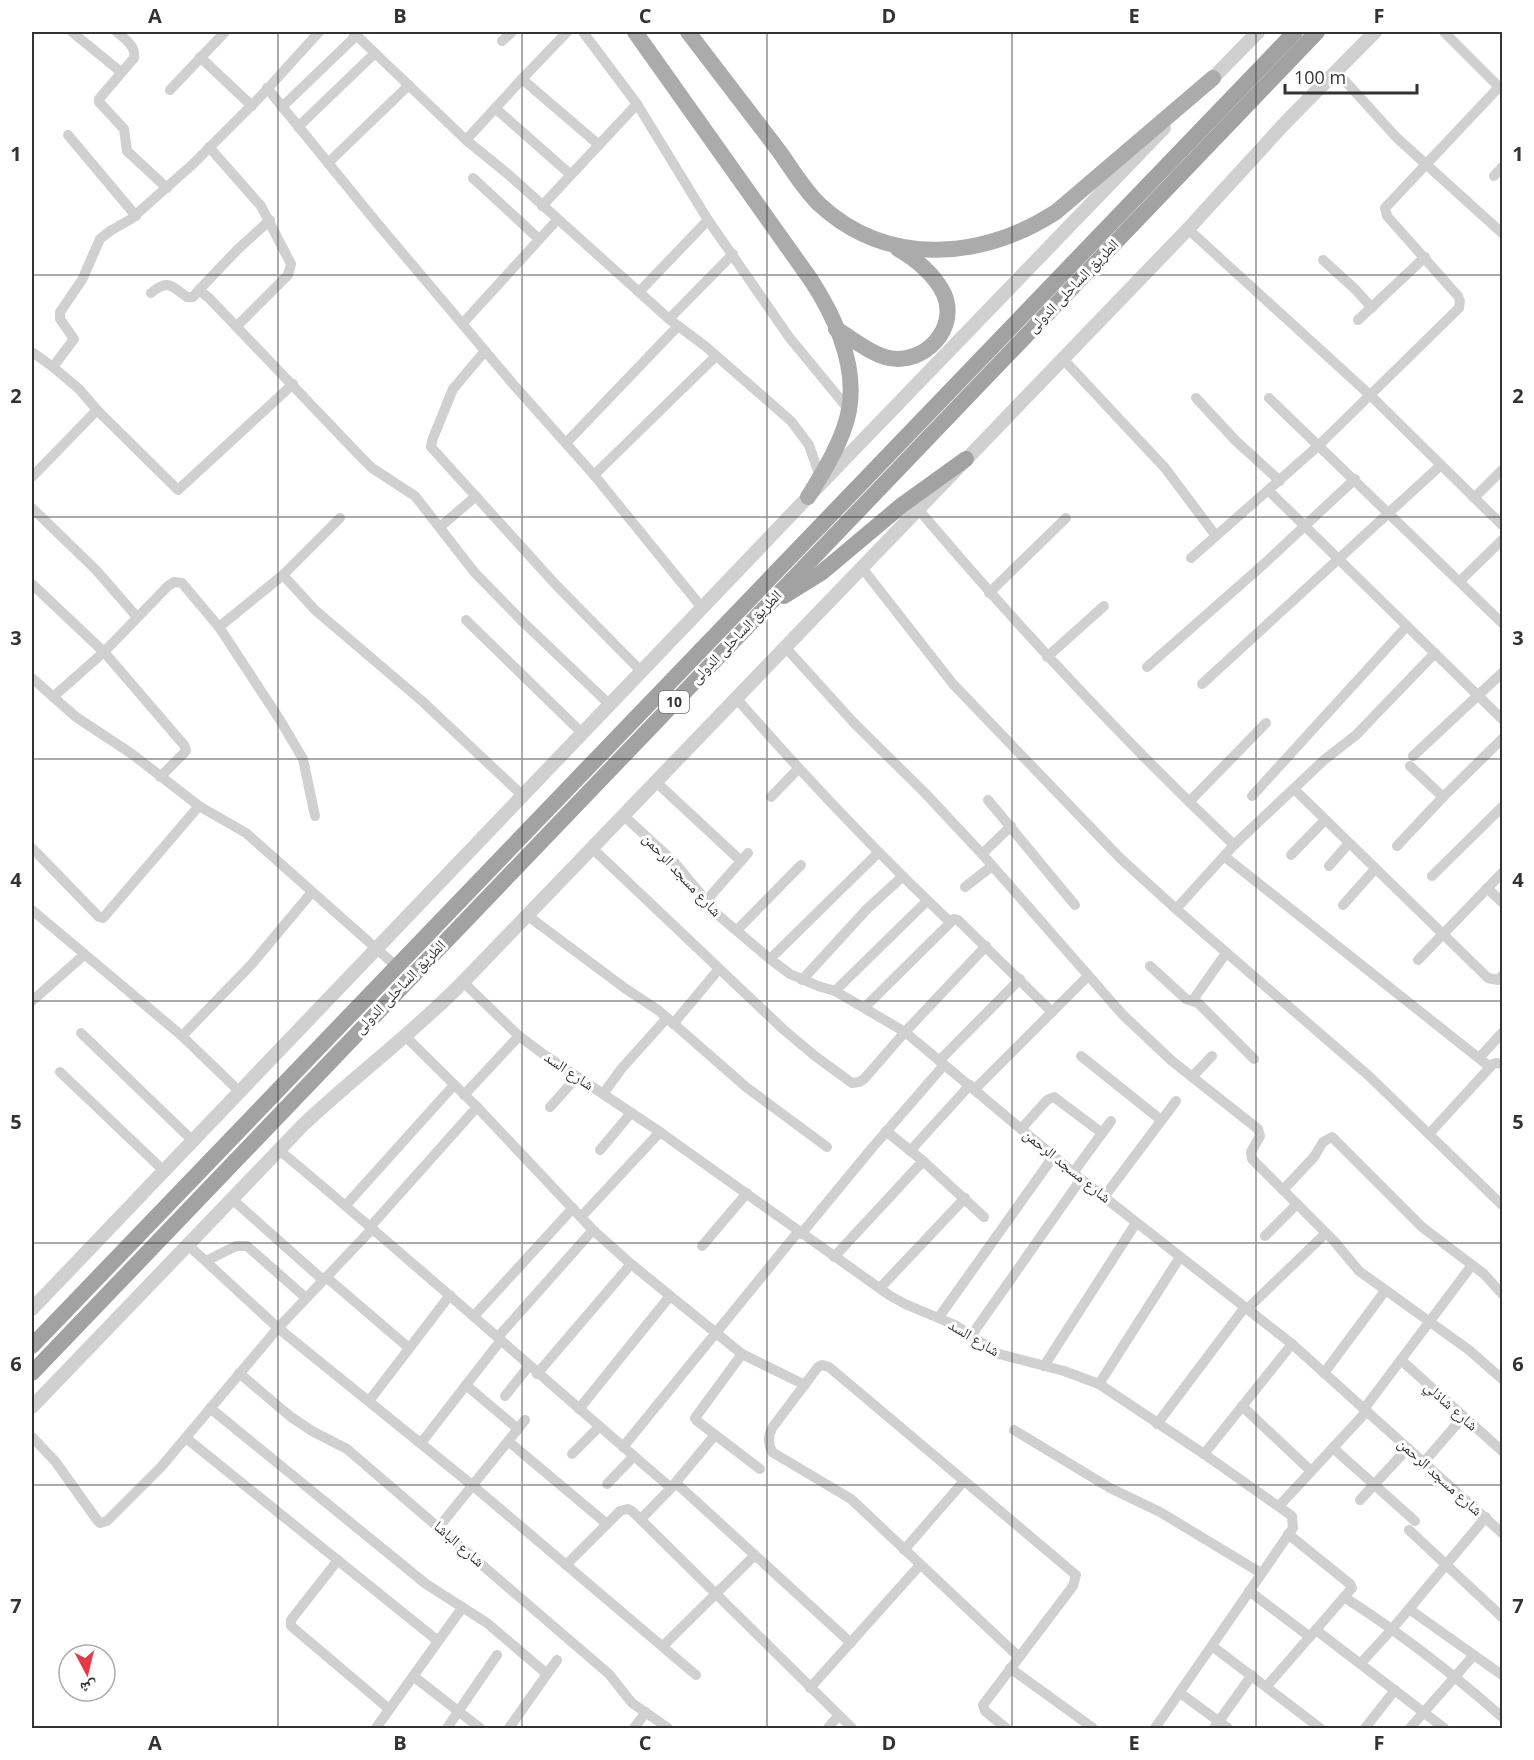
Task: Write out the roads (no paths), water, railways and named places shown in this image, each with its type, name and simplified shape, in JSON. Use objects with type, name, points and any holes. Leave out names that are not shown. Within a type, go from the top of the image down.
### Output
[{"type":"highway","name":"الطريق الساحلى الدولى","points":[[32,1346],[1295,32]]},
{"type":"highway","name":"الطريق الساحلى الدولى","points":[[32,1373],[1317,32]]},
{"type":"highway","points":[[767,605],[821,573],[902,505],[966,459]]},
{"type":"main road","points":[[635,32],[811,280],[836,329],[848,366],[849,410],[844,427],[808,498]]},
{"type":"main road","points":[[688,32],[818,203],[848,226],[884,242],[918,263],[944,295],[947,316],[940,336],[918,355],[897,359],[876,352],[836,329]]},
{"type":"main road","points":[[884,242],[918,249],[954,249],[987,243],[1031,226],[1056,212],[1213,78]]},
{"type":"street","points":[[72,32],[122,72]]},
{"type":"street","points":[[117,32],[133,47],[134,58],[99,99],[99,103],[124,129],[127,151],[167,188]]},
{"type":"street","points":[[170,90],[225,32]]},
{"type":"street","points":[[53,367],[74,339],[60,319],[60,312],[82,280],[100,239],[136,216],[167,188],[252,106],[319,32]]},
{"type":"street","points":[[502,41],[512,32]]},
{"type":"street","points":[[465,140],[567,32]]},
{"type":"street","points":[[583,32],[637,104],[708,220],[789,337],[849,410]]},
{"type":"street","points":[[32,1310],[808,498],[1258,32]]},
{"type":"street","points":[[32,1407],[279,1150],[350,1082],[405,1036],[463,982],[528,916],[1188,229],[1264,145],[1375,32]]},
{"type":"street","points":[[1191,558],[1318,446],[1371,396],[1460,305],[1458,296],[1388,216],[1385,208],[1501,89],[1444,32]]},
{"type":"street","points":[[282,107],[355,34],[465,140],[796,426],[809,446],[820,477]]},
{"type":"street","points":[[298,127],[375,52]]},
{"type":"street","points":[[200,57],[252,106]]},
{"type":"street","points":[[1336,71],[1397,138],[1503,233]]},
{"type":"street","points":[[522,79],[599,145]]},
{"type":"street","points":[[328,163],[409,85]]},
{"type":"street","points":[[267,88],[703,609]]},
{"type":"street","points":[[542,206],[637,104]]},
{"type":"street","points":[[495,108],[571,174]]},
{"type":"street","points":[[68,135],[136,216]]},
{"type":"street","points":[[209,147],[252,193],[270,220],[291,264],[290,272],[237,326]]},
{"type":"street","points":[[1494,176],[1503,167]]},
{"type":"street","points":[[472,178],[539,239]]},
{"type":"street","points":[[463,323],[557,219]]},
{"type":"street","points":[[151,293],[159,286],[166,285],[190,297],[270,220]]},
{"type":"street","points":[[639,292],[708,220]]},
{"type":"street","points":[[1188,229],[1371,396],[1503,525]]},
{"type":"street","points":[[566,443],[733,254]]},
{"type":"street","points":[[1358,320],[1425,257]]},
{"type":"street","points":[[1323,260],[1372,308]]},
{"type":"street","points":[[199,290],[237,326],[372,468],[415,496],[475,573],[610,705]]},
{"type":"street","points":[[485,351],[453,389],[431,444],[434,451],[557,586],[642,672]]},
{"type":"street","points":[[32,352],[79,389],[97,410],[178,490],[293,384]]},
{"type":"street","points":[[594,476],[716,356]]},
{"type":"street","points":[[1063,359],[1166,468],[1216,536]]},
{"type":"street","points":[[1196,398],[1236,441],[1280,481]]},
{"type":"street","points":[[1269,398],[1503,623]]},
{"type":"street","points":[[32,477],[97,410]]},
{"type":"street","points":[[1202,684],[1441,465]]},
{"type":"street","points":[[1474,498],[1503,470]]},
{"type":"street","points":[[1147,667],[1264,564],[1355,479]]},
{"type":"street","points":[[1269,491],[1503,719]]},
{"type":"street","points":[[440,528],[476,496]]},
{"type":"street","points":[[32,507],[96,570],[137,617]]},
{"type":"street","points":[[919,510],[1047,657],[1234,845]]},
{"type":"street","points":[[219,627],[283,575],[340,518]]},
{"type":"street","points":[[989,592],[1066,518]]},
{"type":"street","points":[[1460,581],[1503,540]]},
{"type":"street","points":[[863,569],[953,684],[1120,858],[1335,1046],[1503,1205]]},
{"type":"street","points":[[283,575],[315,610],[414,693],[524,796]]},
{"type":"street","points":[[53,697],[104,652],[168,586],[182,583],[219,627],[303,759],[315,816]]},
{"type":"street","points":[[32,584],[104,652],[185,748],[184,753],[160,777]]},
{"type":"street","points":[[1047,657],[1104,606]]},
{"type":"street","points":[[466,620],[583,734]]},
{"type":"street","points":[[1252,796],[1407,626]]},
{"type":"street","points":[[786,648],[854,723],[925,792],[982,854],[1138,1031],[1258,1129],[1260,1137],[1251,1152],[1252,1159],[1326,1233],[1359,1271],[1469,1350],[1503,1379]]},
{"type":"street","points":[[1176,909],[1234,845],[1324,760],[1356,735],[1435,653]]},
{"type":"street","points":[[1443,797],[1411,761],[1503,674]]},
{"type":"street","points":[[34,684],[76,717],[132,754],[199,806],[246,833],[396,966]]},
{"type":"street","points":[[737,699],[798,769],[878,853],[950,922]]},
{"type":"street","points":[[1189,802],[1266,723]]},
{"type":"street","points":[[1397,846],[1443,797],[1503,739]]},
{"type":"street","points":[[771,797],[798,769]]},
{"type":"street","points":[[656,782],[744,857],[706,902]]},
{"type":"street","points":[[1294,789],[1488,978],[1493,980],[1503,976]]},
{"type":"street","points":[[988,800],[1075,905]]},
{"type":"street","points":[[32,848],[99,917],[103,918],[199,806]]},
{"type":"street","points":[[1432,876],[1503,807]]},
{"type":"street","name":"شارع مسجد الرحمن","points":[[624,816],[674,862],[706,902],[770,959],[802,980],[835,991],[905,1032],[1053,1157],[1292,1344],[1503,1533]]},
{"type":"street","points":[[1291,855],[1325,820]]},
{"type":"street","points":[[982,854],[1011,826]]},
{"type":"street","points":[[1329,866],[1348,843]]},
{"type":"street","points":[[592,848],[791,1037],[852,1083],[864,1079],[986,946]]},
{"type":"street","points":[[770,959],[878,853]]},
{"type":"street","points":[[1224,856],[1490,1067]]},
{"type":"street","points":[[736,930],[801,865]]},
{"type":"street","points":[[965,887],[992,866]]},
{"type":"street","points":[[1343,906],[1375,869]]},
{"type":"street","points":[[1418,960],[1503,873]]},
{"type":"street","points":[[802,980],[858,918],[902,877]]},
{"type":"street","points":[[1487,888],[1503,902]]},
{"type":"street","points":[[182,1036],[251,965],[312,892]]},
{"type":"street","points":[[835,991],[927,901]]},
{"type":"street","points":[[32,910],[182,1036],[240,1092]]},
{"type":"street","points":[[528,916],[670,1021],[746,1087],[827,1147]]},
{"type":"street","points":[[865,1007],[954,919],[958,920],[986,946],[1052,1012]]},
{"type":"street","points":[[1192,1000],[1226,953]]},
{"type":"street","points":[[32,1001],[84,955]]},
{"type":"street","points":[[1150,966],[1186,999],[1192,1000],[1254,1059]]},
{"type":"street","points":[[603,1094],[622,1068],[719,969]]},
{"type":"street","points":[[910,1151],[972,1087],[1088,976]]},
{"type":"street","points":[[623,1447],[942,1063],[1020,979]]},
{"type":"street","name":"شارع السد","points":[[463,982],[519,1036],[660,1132],[880,1288],[904,1304],[939,1317],[999,1354],[1084,1377],[1100,1384],[1279,1506],[1294,1520],[1293,1528],[1288,1534]]},
{"type":"street","points":[[81,1033],[193,1141]]},
{"type":"street","points":[[1479,1058],[1503,1033]]},
{"type":"street","points":[[405,1036],[477,1107],[593,1230],[631,1264],[742,1354],[804,1385]]},
{"type":"street","points":[[464,1095],[519,1036]]},
{"type":"street","points":[[1081,1056],[1161,1120]]},
{"type":"street","points":[[1192,1077],[1212,1056]]},
{"type":"street","points":[[1429,1134],[1490,1067],[1496,1063],[1503,1064]]},
{"type":"street","points":[[60,1072],[164,1171]]},
{"type":"street","points":[[550,1107],[577,1077]]},
{"type":"street","points":[[346,1205],[454,1085]]},
{"type":"street","points":[[1021,1129],[1047,1100],[1054,1097],[1102,1133]]},
{"type":"street","points":[[1104,1197],[1176,1101]]},
{"type":"street","points":[[32,1437],[59,1467],[88,1510],[100,1523],[103,1523],[135,1495],[278,1328],[372,1227],[477,1107]]},
{"type":"street","points":[[600,1150],[631,1113]]},
{"type":"street","points":[[971,1336],[1111,1121]]},
{"type":"street","points":[[886,1131],[984,1216]]},
{"type":"street","points":[[581,1217],[660,1132]]},
{"type":"street","points":[[1283,1190],[1314,1157],[1323,1142],[1332,1137],[1422,1227],[1484,1274],[1503,1294]]},
{"type":"street","points":[[279,1150],[372,1227],[599,1427],[673,1485],[755,1555],[850,1642]]},
{"type":"street","points":[[939,1317],[1053,1157]]},
{"type":"street","points":[[834,1257],[923,1161]]},
{"type":"street","points":[[702,1246],[747,1193]]},
{"type":"street","points":[[880,1288],[965,1198]]},
{"type":"street","points":[[232,1199],[409,1348]]},
{"type":"street","points":[[1265,1236],[1298,1204]]},
{"type":"street","points":[[474,1316],[573,1208]]},
{"type":"street","points":[[1044,1366],[1136,1223]]},
{"type":"street","points":[[421,1443],[499,1339],[593,1230]]},
{"type":"street","points":[[1157,1424],[1246,1308],[1326,1233]]},
{"type":"street","points":[[188,1245],[278,1328],[472,1485],[696,1675]]},
{"type":"street","points":[[206,1261],[236,1246],[247,1246],[306,1298]]},
{"type":"street","points":[[1100,1384],[1180,1257]]},
{"type":"street","points":[[505,1396],[533,1370],[631,1264]]},
{"type":"street","points":[[1279,1506],[1366,1410],[1472,1265]]},
{"type":"street","points":[[1324,1373],[1386,1291]]},
{"type":"street","points":[[369,1401],[450,1295]]},
{"type":"street","points":[[579,1409],[670,1296]]},
{"type":"street","points":[[1204,1454],[1292,1344]]},
{"type":"street","points":[[742,1354],[695,1416],[697,1421],[760,1469]]},
{"type":"street","name":"شارع شاذلي","points":[[1401,1360],[1463,1418],[1503,1451]]},
{"type":"street","points":[[1006,1728],[985,1710],[983,1705],[1073,1586],[1076,1575],[829,1367],[822,1365],[818,1367],[772,1428],[768,1436],[772,1452],[851,1499],[1019,1657]]},
{"type":"street","name":"شارع الباشا","points":[[239,1373],[298,1422],[347,1449],[609,1674],[625,1696],[668,1728]]},
{"type":"street","points":[[439,1527],[522,1425],[466,1385]]},
{"type":"street","points":[[1242,1406],[1311,1471]]},
{"type":"street","points":[[210,1408],[426,1584],[487,1623],[548,1674]]},
{"type":"street","points":[[1424,1462],[1463,1418]]},
{"type":"street","points":[[572,1454],[599,1427]]},
{"type":"street","points":[[1014,1430],[1110,1488],[1160,1512],[1261,1573]]},
{"type":"street","points":[[641,1519],[715,1435]]},
{"type":"street","points":[[186,1438],[438,1641]]},
{"type":"street","points":[[508,1442],[607,1524]]},
{"type":"street","points":[[1333,1448],[1374,1484],[1446,1565],[1503,1617]]},
{"type":"street","points":[[1360,1500],[1408,1448]]},
{"type":"street","points":[[607,1484],[634,1456]]},
{"type":"street","points":[[904,1550],[964,1481]]},
{"type":"street","points":[[566,1565],[624,1509],[632,1511],[852,1728]]},
{"type":"street","points":[[1361,1663],[1486,1517]]},
{"type":"street","points":[[1155,1728],[1288,1534],[1352,1588],[1267,1686]]},
{"type":"street","points":[[663,1646],[755,1555]]},
{"type":"street","points":[[338,1560],[291,1620],[291,1626],[389,1709]]},
{"type":"street","points":[[810,1688],[920,1565]]},
{"type":"street","points":[[1249,1591],[1361,1663],[1444,1728]]},
{"type":"street","points":[[1344,1597],[1393,1628],[1455,1675],[1503,1717]]},
{"type":"street","points":[[376,1728],[462,1608]]},
{"type":"street","points":[[1409,1609],[1503,1675]]},
{"type":"street","points":[[1212,1646],[1320,1728]]},
{"type":"street","points":[[1410,1728],[1474,1654]]},
{"type":"street","points":[[447,1728],[498,1655]]},
{"type":"street","points":[[509,1728],[557,1660]]},
{"type":"street","points":[[1010,1668],[1093,1728]]},
{"type":"street","points":[[1180,1693],[1220,1726],[1252,1675]]},
{"type":"street","points":[[413,1676],[480,1728]]},
{"type":"street","points":[[1365,1728],[1395,1690]]},
{"type":"street","points":[[634,1728],[646,1712]]},
{"type":"street","points":[[828,1728],[838,1716]]}]
